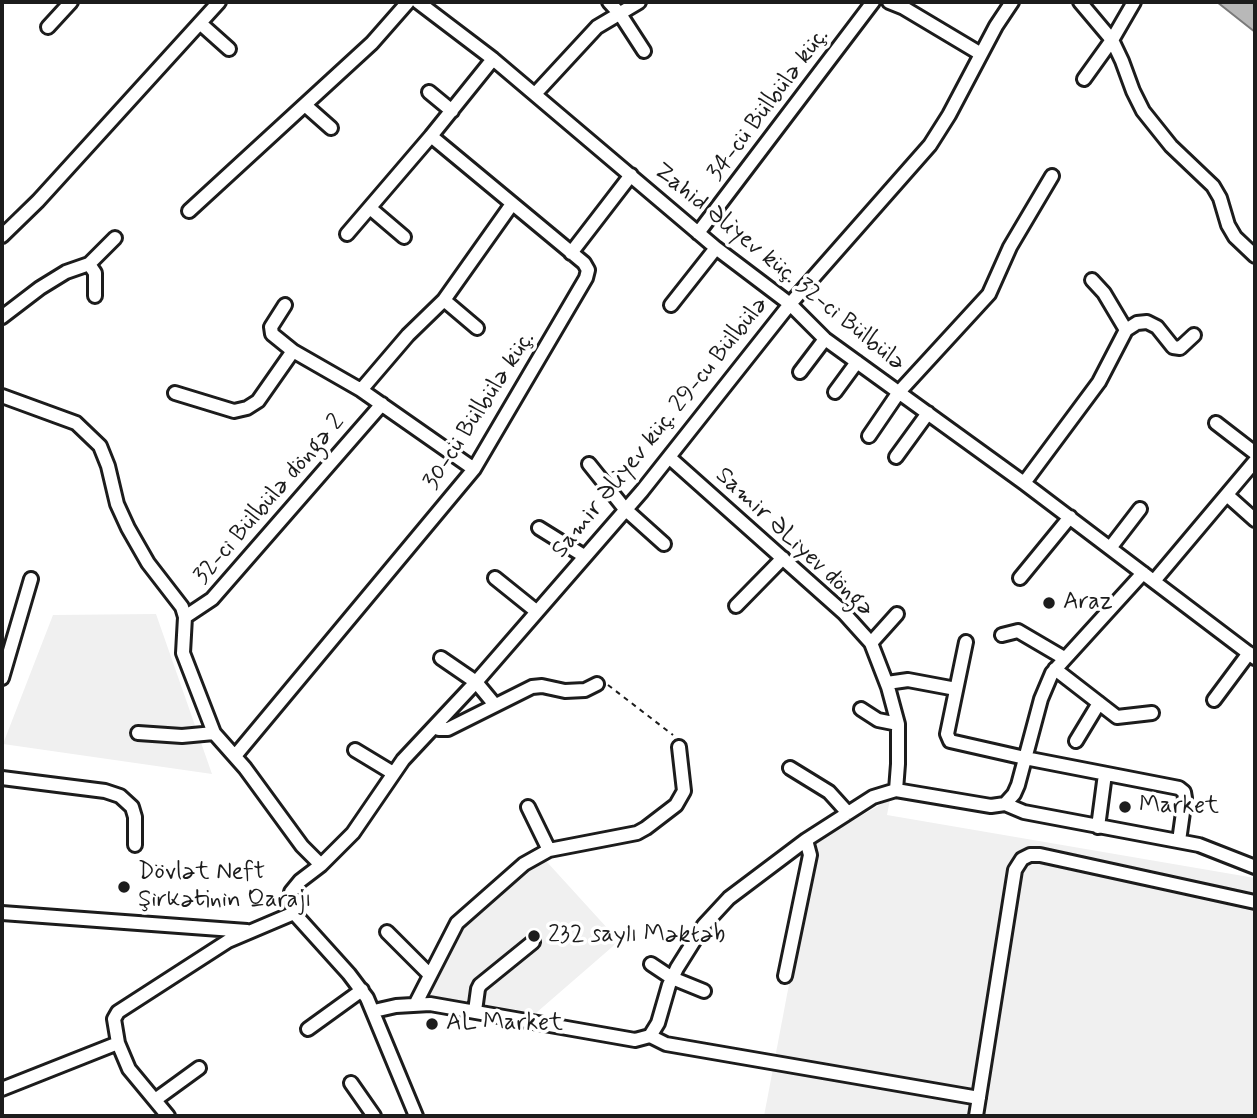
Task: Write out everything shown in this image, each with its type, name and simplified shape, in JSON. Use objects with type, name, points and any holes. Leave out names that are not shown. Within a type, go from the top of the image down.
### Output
[{"type":"street","points":[[48,27],[71,2]]},
{"type":"street","points":[[2,236],[38,201],[219,2]]},
{"type":"street","points":[[189,211],[372,43],[408,2]]},
{"type":"street","name":"Zahid Əliyev küç. 32-ci Bülbülə","points":[[418,2],[535,94],[716,248],[790,304],[825,339],[1070,517],[1252,655]]},
{"type":"street","points":[[609,2],[644,51]]},
{"type":"street","points":[[535,94],[597,27],[639,2]]},
{"type":"street","name":"34-cü Bülbülə küç.","points":[[698,233],[873,2]]},
{"type":"street","points":[[889,2],[904,8],[981,54]]},
{"type":"street","name":"Samir Əliyev küç. 29-cu Bülbülə","points":[[294,913],[291,892],[300,881],[321,865],[367,815],[393,773],[670,458],[790,304],[930,145],[950,115],[981,54],[1012,2]]},
{"type":"street","points":[[1080,2],[1112,40],[1143,111],[1171,146],[1213,186],[1235,237],[1255,256]]},
{"type":"street","points":[[1084,79],[1112,40],[1134,2]]},
{"type":"street","points":[[201,24],[229,49]]},
{"type":"street","points":[[347,234],[432,136],[493,60]]},
{"type":"street","points":[[429,92],[452,111]]},
{"type":"street","points":[[305,105],[331,128]]},
{"type":"street","name":"30-cü Bülbülə küç.","points":[[235,756],[474,469],[586,278],[588,270],[584,264],[432,136]]},
{"type":"street","points":[[571,253],[631,175]]},
{"type":"street","points":[[869,436],[899,392],[989,294],[1016,237],[1052,176]]},
{"type":"street","name":"32-ci Bülbülə döngə 2","points":[[360,390],[408,335],[444,300],[512,204]]},
{"type":"street","points":[[370,208],[404,237]]},
{"type":"street","points":[[2,317],[66,272],[89,264],[115,238]]},
{"type":"street","points":[[671,304],[716,248]]},
{"type":"street","points":[[89,264],[95,273],[95,296]]},
{"type":"street","points":[[1092,280],[1104,293],[1126,330]]},
{"type":"street","points":[[444,300],[477,328]]},
{"type":"street","points":[[285,304],[271,327],[272,334],[293,351],[382,404],[474,469]]},
{"type":"street","points":[[1024,483],[1099,383],[1126,330],[1137,323],[1147,322],[1157,327],[1173,346],[1180,348],[1194,335]]},
{"type":"street","points":[[800,372],[825,339]]},
{"type":"street","points":[[175,393],[234,411],[247,408],[258,401],[293,351]]},
{"type":"street","points":[[835,393],[857,362]]},
{"type":"street","points":[[2,396],[76,423],[100,446],[117,504],[128,528],[148,563],[176,596],[185,617],[183,653],[214,733],[235,756],[302,846],[321,865]]},
{"type":"street","name":"32-ci Bülbülə döngə 2","points":[[185,617],[212,599],[382,404]]},
{"type":"street","points":[[896,457],[928,413]]},
{"type":"street","points":[[1216,423],[1255,453]]},
{"type":"street","name":"Samir ƏLiyev döngə","points":[[670,458],[844,613],[871,643],[887,683],[898,724],[896,789]]},
{"type":"street","points":[[1154,581],[1255,461]]},
{"type":"street","points":[[589,464],[625,509],[664,544]]},
{"type":"street","points":[[1227,495],[1255,520]]},
{"type":"street","points":[[1110,548],[1140,509]]},
{"type":"street","points":[[1020,578],[1070,517]]},
{"type":"street","points":[[539,528],[584,556]]},
{"type":"street","points":[[736,606],[783,558]]},
{"type":"street","points":[[1005,804],[1018,785],[1045,685],[1064,658],[1143,573]]},
{"type":"street","points":[[495,578],[536,611]]},
{"type":"street","points":[[2,678],[31,579]]},
{"type":"street","points":[[871,643],[897,614]]},
{"type":"street","points":[[1002,635],[1013,630],[1018,631],[1064,658]]},
{"type":"street","points":[[966,642],[948,738],[1025,758],[1179,788],[1184,792],[1185,798],[1179,841]]},
{"type":"street","points":[[1214,700],[1252,655]]},
{"type":"street","points":[[441,658],[476,681],[495,705]]},
{"type":"street","points":[[1055,669],[1117,717],[1152,713]]},
{"type":"street","points":[[887,683],[908,680],[956,689]]},
{"type":"street","points":[[437,725],[439,729],[448,729],[532,688],[542,686],[585,690],[597,684]]},
{"type":"street","points":[[1076,741],[1099,703]]},
{"type":"street","points":[[861,709],[878,720],[898,724]]},
{"type":"street","points":[[138,733],[182,736],[214,733]]},
{"type":"street","points":[[416,1003],[457,923],[524,864],[549,850],[637,833],[676,805],[684,791],[679,747]]},
{"type":"street","points":[[355,750],[393,773]]},
{"type":"street","points":[[790,768],[829,792],[848,813]]},
{"type":"street","points":[[1098,827],[1105,774]]},
{"type":"street","points":[[2,778],[105,791],[120,796],[132,807],[135,817],[135,845]]},
{"type":"street","points":[[374,1012],[416,1003],[635,1040],[650,1035],[659,1023],[672,978],[694,939],[716,912],[740,890],[806,840],[881,793],[896,789],[991,806],[1005,804],[1024,812],[1199,845],[1255,867]]},
{"type":"street","points":[[528,807],[549,850]]},
{"type":"street","points":[[785,976],[810,855],[806,840]]},
{"type":"street","points":[[976,1116],[1015,870],[1022,859],[1040,855],[1255,902]]},
{"type":"street","points":[[163,1115],[155,1100],[129,1069],[114,1025],[118,1012],[228,941],[294,913],[362,990],[374,1012],[416,1116]]},
{"type":"street","points":[[2,914],[247,932]]},
{"type":"street","points":[[387,932],[430,975]]},
{"type":"street","points":[[475,1011],[480,985],[533,942]]},
{"type":"street","points":[[651,964],[672,978],[704,991]]},
{"type":"street","points":[[308,1029],[362,990]]},
{"type":"street","points":[[650,1035],[666,1044],[979,1098]]},
{"type":"street","points":[[2,1089],[118,1043]]},
{"type":"street","points":[[155,1100],[199,1068]]},
{"type":"street","points":[[351,1083],[374,1116]]},
{"type":"path","points":[[597,684],[606,684],[618,691],[667,729],[676,738],[679,747]]},
{"type":"shaded area","points":[[1217,2],[1255,2],[1255,32]]},
{"type":"shaded area","points":[[156,614],[212,774],[3,744],[53,615]]},
{"type":"shaded area","points":[[890,799],[887,815],[1255,878],[1255,1116],[764,1116],[816,842]]},
{"type":"shaded area","name":"232 saylı Məktəb","points":[[534,862],[547,862],[619,941],[536,1013],[426,995],[457,931]]},
{"type":"place","name":"Araz","points":[[1049,603]]},
{"type":"place","name":"Market","points":[[1125,807]]},
{"type":"place","name":"Dövlət Neft Şirkətinin Qarajı","points":[[124,887]]},
{"type":"place","name":"232 saylı Məktəb","points":[[534,936]]},
{"type":"place","name":"AL Market","points":[[432,1024]]}]
